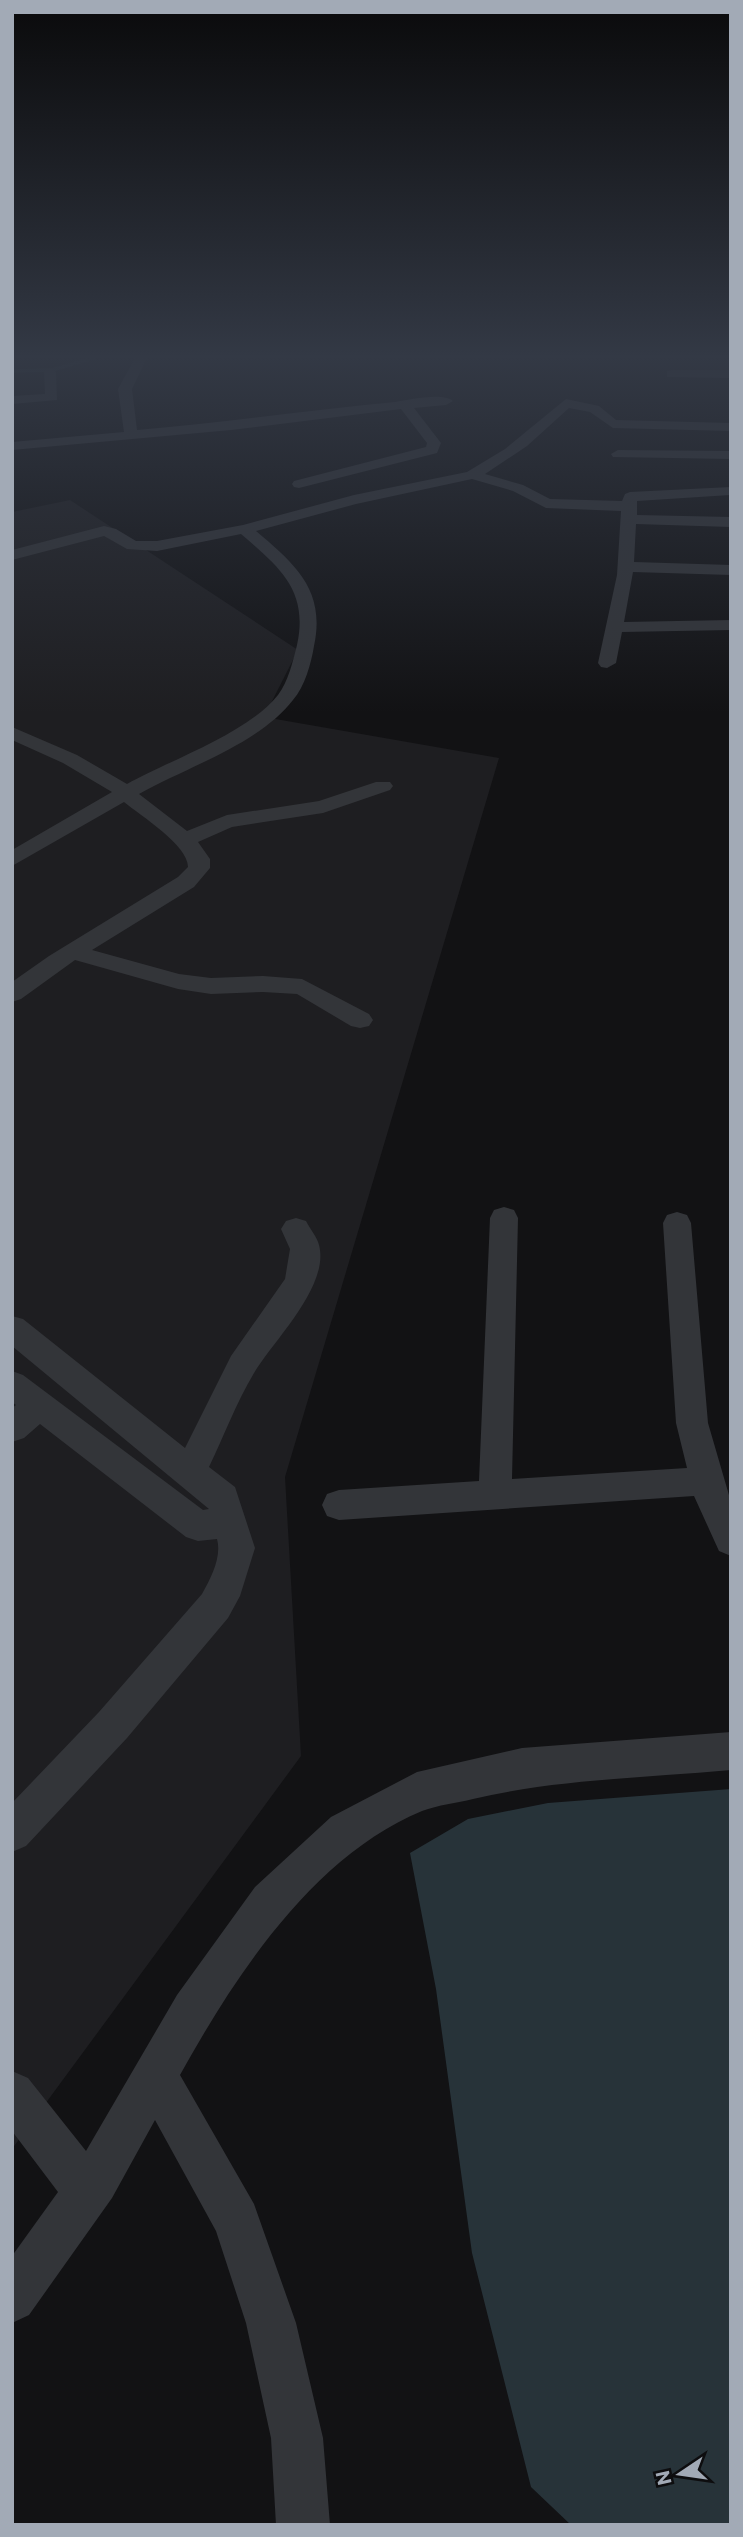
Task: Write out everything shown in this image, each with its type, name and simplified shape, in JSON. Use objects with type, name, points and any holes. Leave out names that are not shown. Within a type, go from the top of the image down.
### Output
[{"type":"street","points":[[299,484],[329,476]]},
{"type":"street","points":[[12,555],[104,531],[133,546],[143,548],[244,529],[354,499],[464,476]]},
{"type":"street","points":[[476,476],[518,488],[546,502],[628,513],[731,522]]},
{"type":"street","points":[[607,663],[626,568],[634,548],[628,513],[630,497],[731,491]]},
{"type":"street","points":[[12,859],[264,718],[286,697],[294,682],[309,634],[310,618],[305,593],[294,574],[244,529]]},
{"type":"street","points":[[626,568],[731,570]]},
{"type":"street","points":[[615,626],[731,625]]},
{"type":"street","points":[[12,733],[69,759],[126,793],[185,840],[199,859],[199,868],[194,876],[72,952],[12,994]]},
{"type":"street","points":[[185,840],[202,830],[227,821],[323,807],[383,786]]},
{"type":"street","points":[[72,952],[178,981],[211,986],[276,984],[302,987],[360,1020]]},
{"type":"street","points":[[495,1496],[504,1218]]},
{"type":"street","points":[[677,1223],[692,1423],[706,1481],[731,1540]]},
{"type":"street","points":[[190,1471],[243,1363],[293,1293],[302,1270],[305,1249],[296,1229]]},
{"type":"street","points":[[12,1328],[223,1498],[237,1548],[227,1584],[215,1606],[113,1725],[12,1832]]},
{"type":"street","points":[[12,1384],[198,1527],[229,1522]]},
{"type":"street","points":[[12,1428],[39,1405]]},
{"type":"street","points":[[339,1505],[706,1481]]},
{"type":"street","points":[[12,2298],[87,2191],[192,2010],[271,1902],[345,1832],[417,1793],[522,1768],[731,1751]]},
{"type":"street","points":[[155,2076],[237,2221],[271,2323],[297,2438],[303,2525]]},
{"type":"street","points":[[12,2094],[87,2191]]},
{"type":"shaded area","points":[[70,500],[298,650],[264,717],[499,758],[285,1477],[301,1756],[12,2149],[12,512]]},
{"type":"shaded area","points":[[731,1789],[731,2525],[571,2525],[531,2487],[472,2253],[436,1989],[410,1853],[468,1819],[548,1803]]}]
